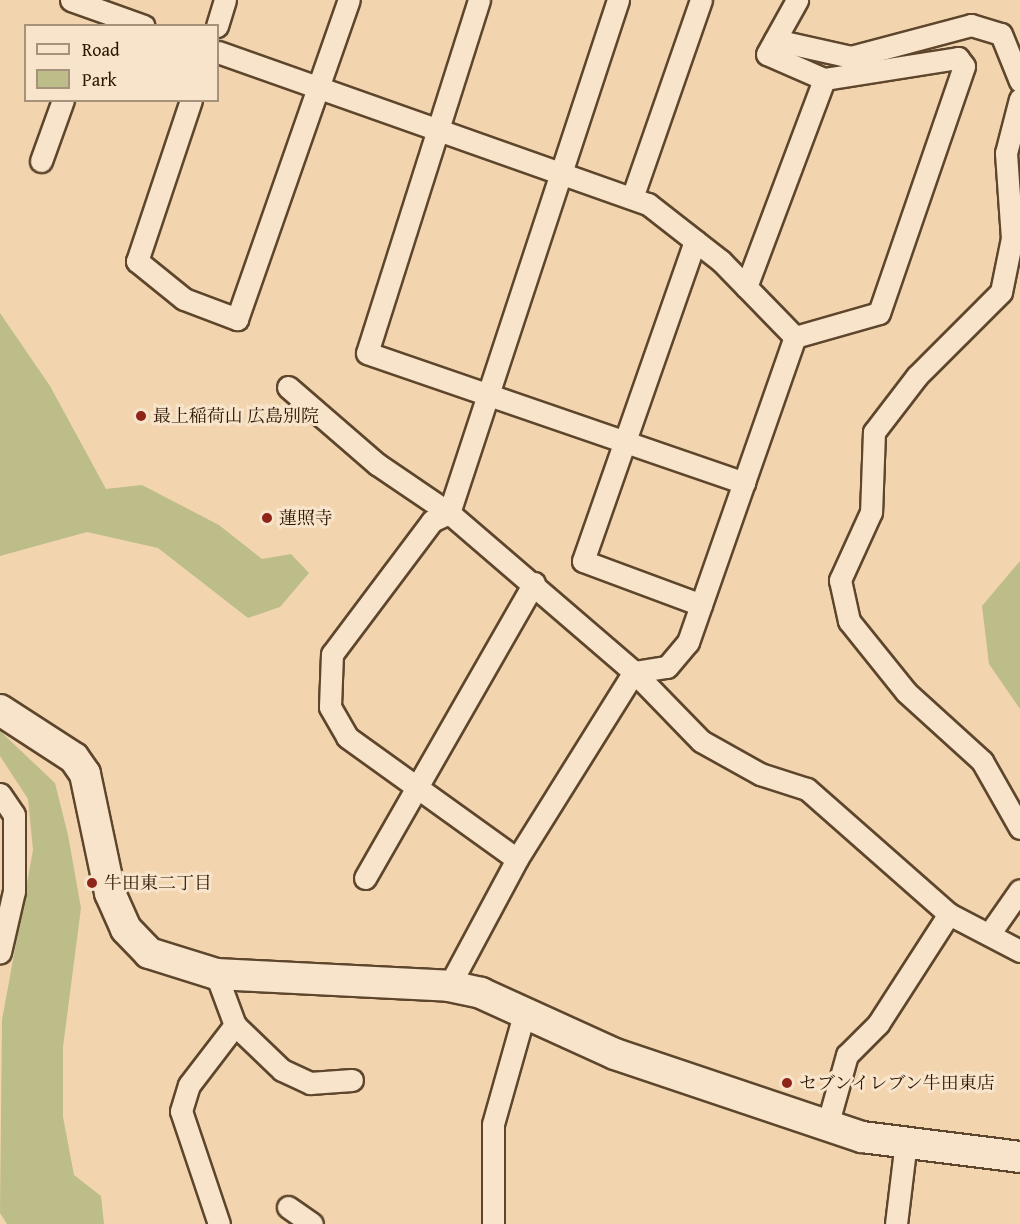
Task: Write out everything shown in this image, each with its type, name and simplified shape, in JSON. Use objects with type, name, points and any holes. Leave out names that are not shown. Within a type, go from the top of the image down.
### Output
[{"type":"street","points":[[71,0],[95,11],[137,24]]},
{"type":"street","points":[[218,24],[225,0]]},
{"type":"street","points":[[190,102],[137,261],[184,299],[237,319],[349,0]]},
{"type":"street","points":[[479,0],[436,129],[367,354],[744,483]]},
{"type":"street","points":[[517,859],[347,737],[330,707],[332,654],[432,521],[449,513],[618,0]]},
{"type":"street","points":[[632,198],[702,0]]},
{"type":"street","points":[[795,337],[879,313],[964,66],[957,58],[824,79],[767,54],[797,0]]},
{"type":"street","points":[[775,40],[851,57],[971,25],[1001,34],[1020,81]]},
{"type":"street","points":[[219,52],[632,198],[695,242],[746,287],[795,337]]},
{"type":"street","points":[[746,287],[824,79]]},
{"type":"street","points":[[1020,99],[1006,153],[1012,238],[1000,292],[917,376],[873,432],[871,512],[840,580],[849,621],[906,692],[982,761],[1020,828]]},
{"type":"street","points":[[41,161],[62,102]]},
{"type":"street","points":[[695,242],[583,561],[701,605]]},
{"type":"street","points":[[449,986],[517,859],[634,672],[667,667],[688,642],[795,337]]},
{"type":"street","points":[[288,387],[377,464],[449,513],[534,583],[634,672],[700,741],[760,774],[807,789],[949,914],[990,933],[1020,951]]},
{"type":"street","points":[[365,878],[534,583]]},
{"type":"street","points":[[0,710],[74,758],[85,774],[110,893],[126,929],[150,952],[216,974],[449,986],[525,1011],[615,1054],[862,1137],[1020,1157]]},
{"type":"street","points":[[0,794],[14,815],[14,891],[0,952]]},
{"type":"street","points":[[990,933],[1020,890]]},
{"type":"street","points":[[827,1126],[847,1055],[878,1024],[949,914]]},
{"type":"street","points":[[216,974],[235,1025],[282,1070],[310,1083],[352,1080]]},
{"type":"street","points":[[493,1224],[493,1124],[525,1011]]},
{"type":"street","points":[[219,1224],[182,1111],[189,1085],[235,1025]]},
{"type":"street","points":[[896,1224],[906,1141]]},
{"type":"street","points":[[288,1207],[312,1224]]},
{"type":"green space","points":[[0,313],[50,386],[106,489],[142,485],[219,525],[262,559],[291,554],[309,573],[280,607],[248,618],[158,548],[87,532],[0,556]]},
{"type":"green space","points":[[1020,561],[1020,709],[989,664],[982,606]]},
{"type":"green space","points":[[0,731],[55,783],[68,835],[81,908],[63,1047],[63,1117],[74,1175],[101,1196],[104,1224],[7,1224],[0,1213],[2,1020],[33,850],[28,799],[0,756]]},
{"type":"place","name":"最上稲荷山 広島別院","points":[[141,416]]},
{"type":"place","name":"蓮照寺","points":[[267,518]]},
{"type":"place","name":"牛田東二丁目","points":[[92,883]]},
{"type":"place","name":"セブンイレブン牛田東店","points":[[787,1083]]}]
